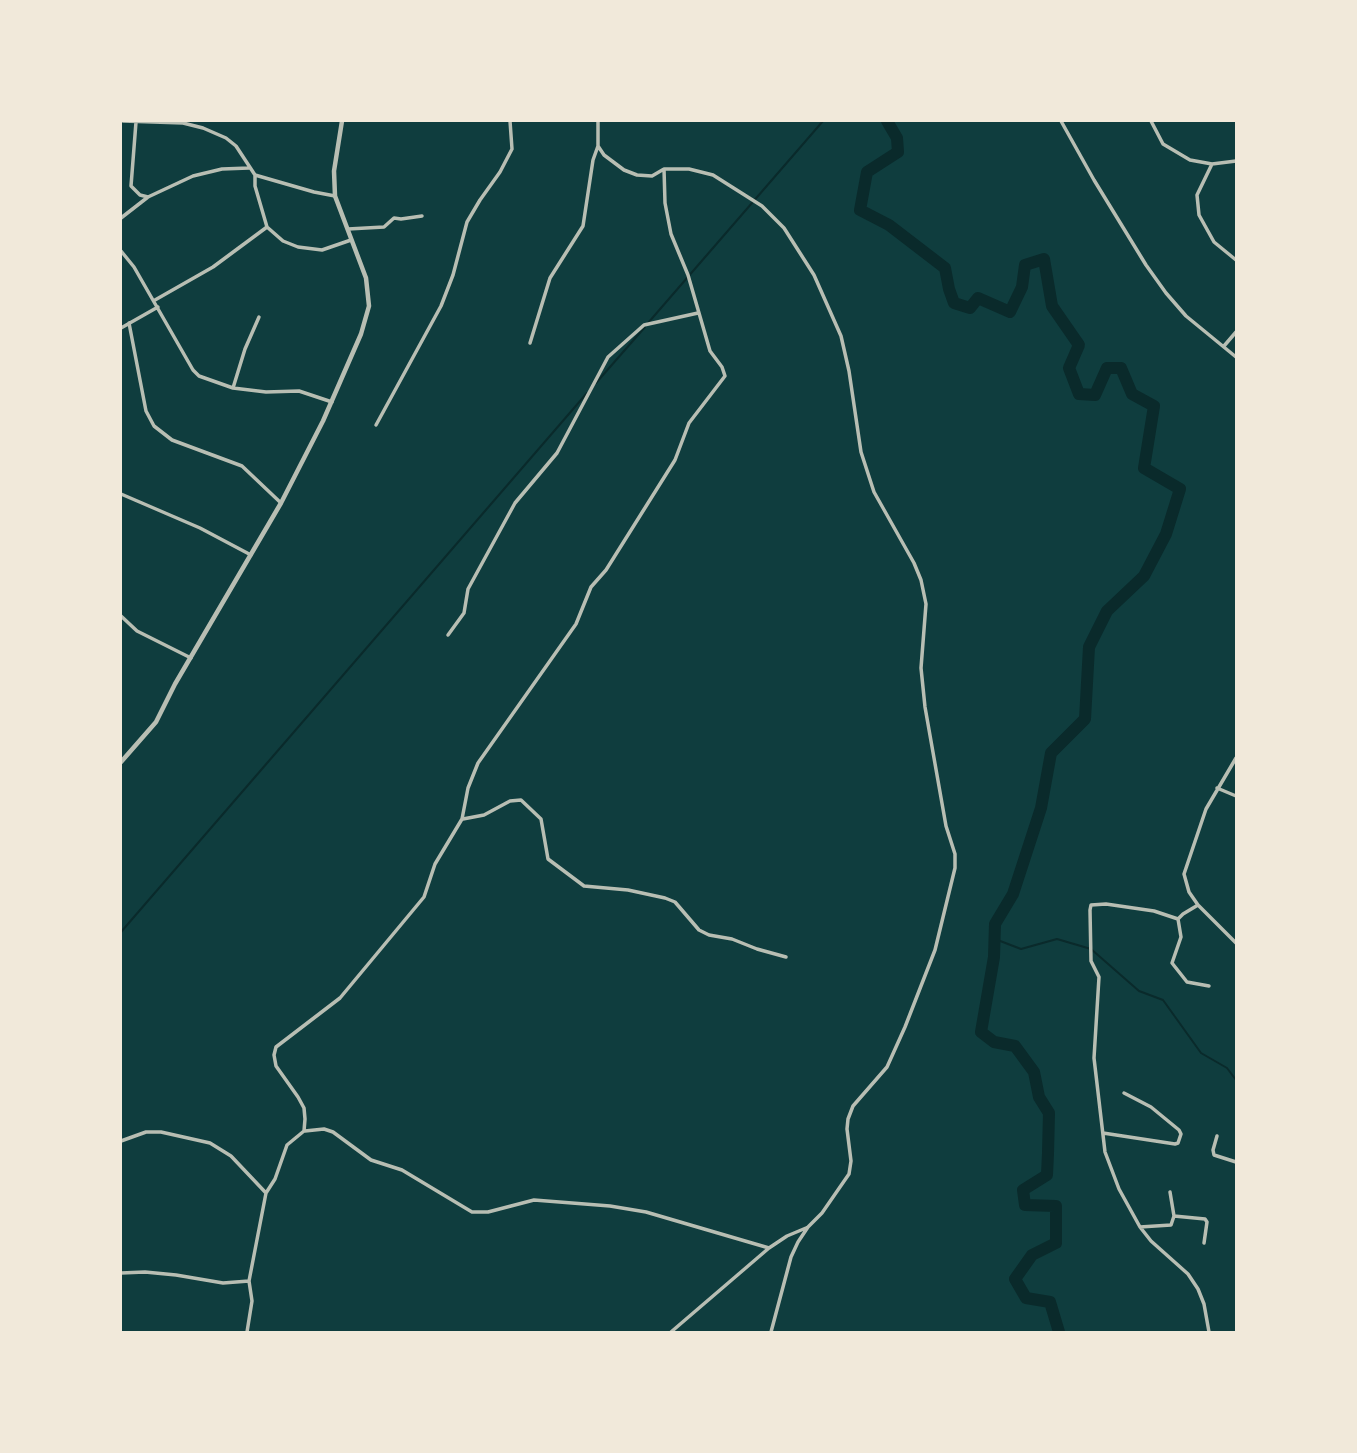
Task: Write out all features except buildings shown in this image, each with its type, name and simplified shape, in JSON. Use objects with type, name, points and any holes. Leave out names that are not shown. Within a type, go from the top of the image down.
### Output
[{"type":"street","points":[[123,121],[183,122],[204,128],[236,146],[255,175],[335,196]]},
{"type":"street","points":[[122,758],[156,722],[281,503],[355,354],[369,306],[366,278],[335,196],[334,171],[342,121]]},
{"type":"street","points":[[376,425],[441,306],[453,275],[467,222],[512,149],[510,121]]},
{"type":"street","points":[[530,343],[550,278],[583,226],[593,160],[598,146],[598,121]]},
{"type":"street","points":[[1061,121],[1094,180],[1166,293],[1182,312],[1236,357]]},
{"type":"street","points":[[1151,121],[1167,148],[1190,160],[1212,164],[1236,161]]},
{"type":"street","points":[[136,122],[131,186],[140,195],[148,197]]},
{"type":"street","points":[[598,146],[614,163],[636,175],[652,176],[664,169],[689,169],[713,175],[762,206],[784,228],[814,275],[841,336],[861,452],[874,492],[914,563],[926,604],[921,668],[925,707],[956,868],[935,950],[905,1027],[887,1067],[853,1106],[848,1119],[851,1161],[849,1174],[822,1213],[808,1227],[791,1257],[771,1332]]},
{"type":"street","points":[[1212,164],[1197,195],[1199,215],[1214,242],[1236,260]]},
{"type":"street","points":[[121,218],[148,197],[201,173],[249,168]]},
{"type":"street","points":[[304,1131],[304,1108],[276,1066],[276,1047],[340,998],[413,912],[427,890],[435,864],[463,819],[468,788],[478,763],[576,624],[591,587],[606,570],[674,460],[689,423],[725,376],[710,351],[688,275],[671,234],[665,203],[664,169]]},
{"type":"street","points":[[255,175],[255,186],[267,227],[283,241],[309,250],[322,250],[351,240]]},
{"type":"street","points":[[347,229],[384,227],[394,218],[422,216]]},
{"type":"street","points":[[155,300],[214,267],[267,227]]},
{"type":"street","points":[[121,251],[155,300],[193,370],[204,379],[233,388],[266,392],[299,391],[332,402]]},
{"type":"street","points":[[121,328],[158,307]]},
{"type":"street","points":[[448,635],[464,613],[468,589],[515,503],[557,453],[608,357],[644,325],[698,313]]},
{"type":"street","points":[[233,388],[245,349],[259,317]]},
{"type":"street","points":[[129,323],[146,411],[154,426],[172,440],[242,466],[281,503]]},
{"type":"street","points":[[1224,347],[1236,332]]},
{"type":"street","points":[[121,494],[200,528],[251,555]]},
{"type":"street","points":[[121,616],[137,631],[191,658]]},
{"type":"street","points":[[1236,758],[1206,809],[1184,874],[1189,892],[1198,905],[1236,943]]},
{"type":"street","points":[[1217,788],[1236,796]]},
{"type":"street","points":[[463,819],[480,817],[510,801],[521,800],[541,819],[548,859],[584,886],[628,890],[665,898],[675,902],[699,930],[709,935],[732,939],[786,957]]},
{"type":"street","points":[[1178,919],[1154,911],[1106,904],[1091,905],[1091,961],[1099,977],[1094,1058],[1105,1152],[1119,1189],[1151,1241],[1188,1274],[1198,1289],[1209,1332]]},
{"type":"street","points":[[1178,919],[1198,905]]},
{"type":"street","points":[[1178,919],[1181,937],[1172,962],[1186,982],[1209,985]]},
{"type":"street","points":[[1103,1133],[1178,1143],[1181,1134],[1179,1130],[1151,1107],[1124,1093]]},
{"type":"street","points":[[247,1332],[252,1301],[249,1281],[266,1193],[275,1179],[287,1145],[304,1131],[324,1129],[333,1132],[371,1160],[402,1170],[472,1212],[488,1212],[534,1200],[610,1206],[646,1212],[769,1248]]},
{"type":"street","points":[[121,1142],[145,1132],[161,1132],[210,1143],[231,1156],[266,1193]]},
{"type":"street","points":[[1217,1136],[1214,1155],[1236,1162]]},
{"type":"street","points":[[1140,1227],[1171,1225],[1174,1216],[1170,1192]]},
{"type":"street","points":[[1174,1216],[1205,1219],[1205,1242]]},
{"type":"street","points":[[671,1332],[769,1248],[786,1236],[808,1227]]},
{"type":"street","points":[[121,1273],[176,1275],[223,1283],[249,1281]]},
{"type":"waterway","points":[[648,323],[823,121]]},
{"type":"waterway","points":[[887,121],[897,138],[898,152],[867,172],[860,210],[889,225],[945,268],[954,303],[970,308],[978,298],[1010,312],[1022,287],[1025,265],[1044,259],[1052,306],[1079,345],[1069,368],[1079,394],[1095,395],[1107,368],[1121,368],[1132,394],[1154,406],[1144,468],[1180,489],[1166,534],[1144,576],[1107,611],[1089,647],[1085,719],[1051,753],[1041,808],[1013,894],[995,924],[994,957],[981,1032],[994,1042],[1015,1046],[1034,1072],[1039,1097],[1049,1113],[1047,1175],[1023,1190],[1025,1205],[1056,1206],[1056,1243],[1032,1255],[1015,1279],[1026,1298],[1050,1302],[1059,1332]]},
{"type":"waterway","points":[[596,383],[645,327]]},
{"type":"waterway","points":[[121,932],[587,393]]},
{"type":"waterway","points":[[995,939],[1021,949],[1057,939],[1091,949],[1139,991],[1163,1000],[1201,1053],[1227,1068],[1236,1080]]}]
